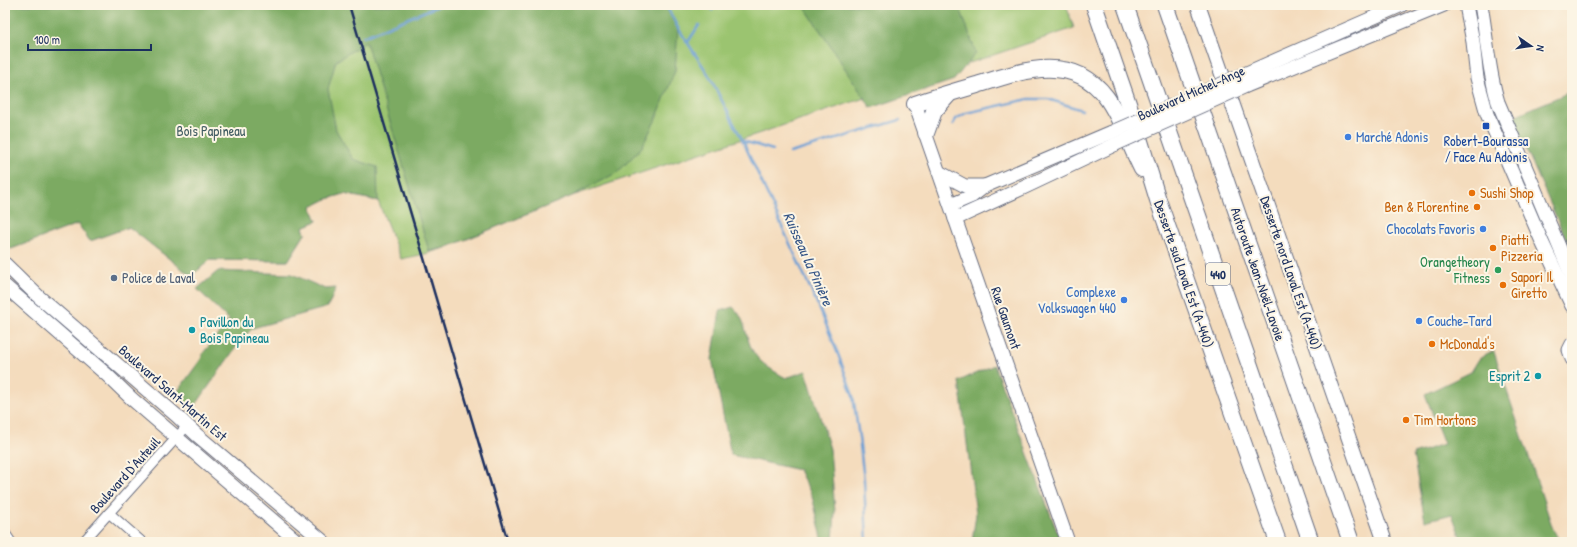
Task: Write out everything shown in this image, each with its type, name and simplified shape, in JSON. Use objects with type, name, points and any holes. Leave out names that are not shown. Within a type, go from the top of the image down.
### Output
[{"type":"highway","name":"Desserte sud Laval Est (A-440)","points":[[1094,5],[1132,115],[1158,200],[1278,542]]},
{"type":"highway","name":"440","points":[[1125,5],[1311,542]]},
{"type":"highway","name":"Autoroute Jean-Noël-Lavoie","points":[[1165,5],[1351,542]]},
{"type":"highway","points":[[1172,5],[1201,111]]},
{"type":"highway","points":[[915,104],[1025,71],[1041,68],[1062,70],[1083,78],[1101,92],[1111,104],[1135,156],[1158,200]]},
{"type":"highway","points":[[926,133],[934,111],[950,93]]},
{"type":"main road","name":"Desserte nord Laval Est (A-440)","points":[[1198,5],[1384,542]]},
{"type":"street","name":"Boulevard Michel-Ange","points":[[951,205],[972,196],[985,186],[1114,138],[1244,81],[1402,5]]},
{"type":"street","name":"Boulevard Michel-Ange","points":[[1244,81],[1444,5]]},
{"type":"street","points":[[1466,5],[1473,42],[1477,78],[1487,114],[1543,244],[1572,306]]},
{"type":"street","points":[[1481,5],[1493,83],[1498,102],[1572,277]]},
{"type":"street","name":"Rue Gaumont","points":[[915,104],[1068,542]]},
{"type":"street","name":"Boulevard Michel-Ange","points":[[955,219],[1026,187],[1114,138]]},
{"type":"street","points":[[939,172],[965,186],[985,186]]},
{"type":"street","name":"Boulevard Saint-Martin Est","points":[[5,264],[20,280],[241,474],[324,542]]},
{"type":"street","points":[[5,286],[107,375],[117,386],[298,542]]},
{"type":"street","points":[[58,333],[68,322]]},
{"type":"street","points":[[1572,344],[1570,350],[1572,359]]},
{"type":"street","points":[[117,386],[123,370]]},
{"type":"street","name":"Boulevard D'Auteuil","points":[[83,542],[187,426]]},
{"type":"street","points":[[110,513],[142,542]]},
{"type":"street","points":[[5,533],[11,542]]},
{"type":"green space","name":"Bois Papineau","points":[[5,5],[1066,5],[1074,28],[572,196],[445,248],[425,254],[401,259],[378,201],[344,194],[327,199],[311,207],[317,221],[303,227],[305,234],[288,261],[210,260],[191,276],[129,227],[90,241],[78,224],[11,249],[5,244]]},
{"type":"green space","name":"Bois Papineau","points":[[5,5],[666,5],[678,28],[675,71],[657,117],[642,147],[618,172],[572,196],[445,248],[429,251],[366,42],[336,61],[328,89],[336,130],[353,159],[377,167],[378,201],[344,194],[327,199],[311,207],[317,221],[303,227],[305,234],[288,261],[210,260],[191,276],[129,227],[90,241],[78,224],[11,249],[5,244]]},
{"type":"green space","points":[[807,5],[959,5],[976,53],[954,80],[871,108],[806,9]]},
{"type":"green space","points":[[1572,91],[1572,253],[1512,117]]},
{"type":"green space","points":[[218,271],[292,274],[325,289],[336,288],[328,307],[253,328],[241,340],[193,409],[175,395],[201,359],[203,353],[220,333],[220,323],[230,321],[197,289]]},
{"type":"green space","points":[[733,307],[738,312],[744,323],[754,353],[764,364],[786,378],[806,371],[830,449],[835,512],[833,542],[823,542],[812,496],[799,470],[731,455],[712,359],[720,311]]},
{"type":"green space","points":[[1494,352],[1553,529],[1560,542],[1462,542],[1452,514],[1425,521],[1413,454],[1444,444],[1425,394],[1471,372],[1479,359],[1488,353]]},
{"type":"green space","points":[[994,365],[1061,542],[972,542],[976,514],[959,381]]},
{"type":"waterway","points":[[363,37],[440,5]]},
{"type":"waterway","name":"Ruisseau la Pinière","points":[[666,5],[678,28],[708,74],[743,141],[821,312],[838,354],[853,396],[864,480],[867,542]]},
{"type":"waterway","points":[[712,10],[715,5]]},
{"type":"waterway","points":[[688,42],[699,25]]},
{"type":"waterway","points":[[953,124],[956,119],[966,113],[1029,99],[1048,99],[1082,110]]},
{"type":"waterway","points":[[790,153],[900,120]]},
{"type":"waterway","points":[[743,141],[773,150]]},
{"type":"railway","points":[[349,5],[508,542]]},
{"type":"place","name":"Robert-Bourassa / Face Au Adonis","points":[[1486,126]]},
{"type":"place","name":"Marché Adonis","points":[[1348,137]]},
{"type":"place","name":"Sushi Shop","points":[[1472,193]]},
{"type":"place","name":"Ben & Florentine","points":[[1477,207]]},
{"type":"place","name":"Chocolats Favoris","points":[[1483,229]]},
{"type":"place","name":"Piatti Pizzeria","points":[[1493,248]]},
{"type":"place","name":"Orangetheory Fitness","points":[[1498,270]]},
{"type":"place","name":"Police de Laval","points":[[114,278]]},
{"type":"place","name":"Sapori Il Giretto","points":[[1503,285]]},
{"type":"place","name":"Complexe Volkswagen 440","points":[[1124,300]]},
{"type":"place","name":"Couche-Tard","points":[[1419,321]]},
{"type":"place","name":"Pavillon du Bois Papineau","points":[[192,330]]},
{"type":"place","name":"McDonald's","points":[[1432,344]]},
{"type":"place","name":"Esprit 2","points":[[1538,376]]},
{"type":"place","name":"Tim Hortons","points":[[1406,420]]}]
